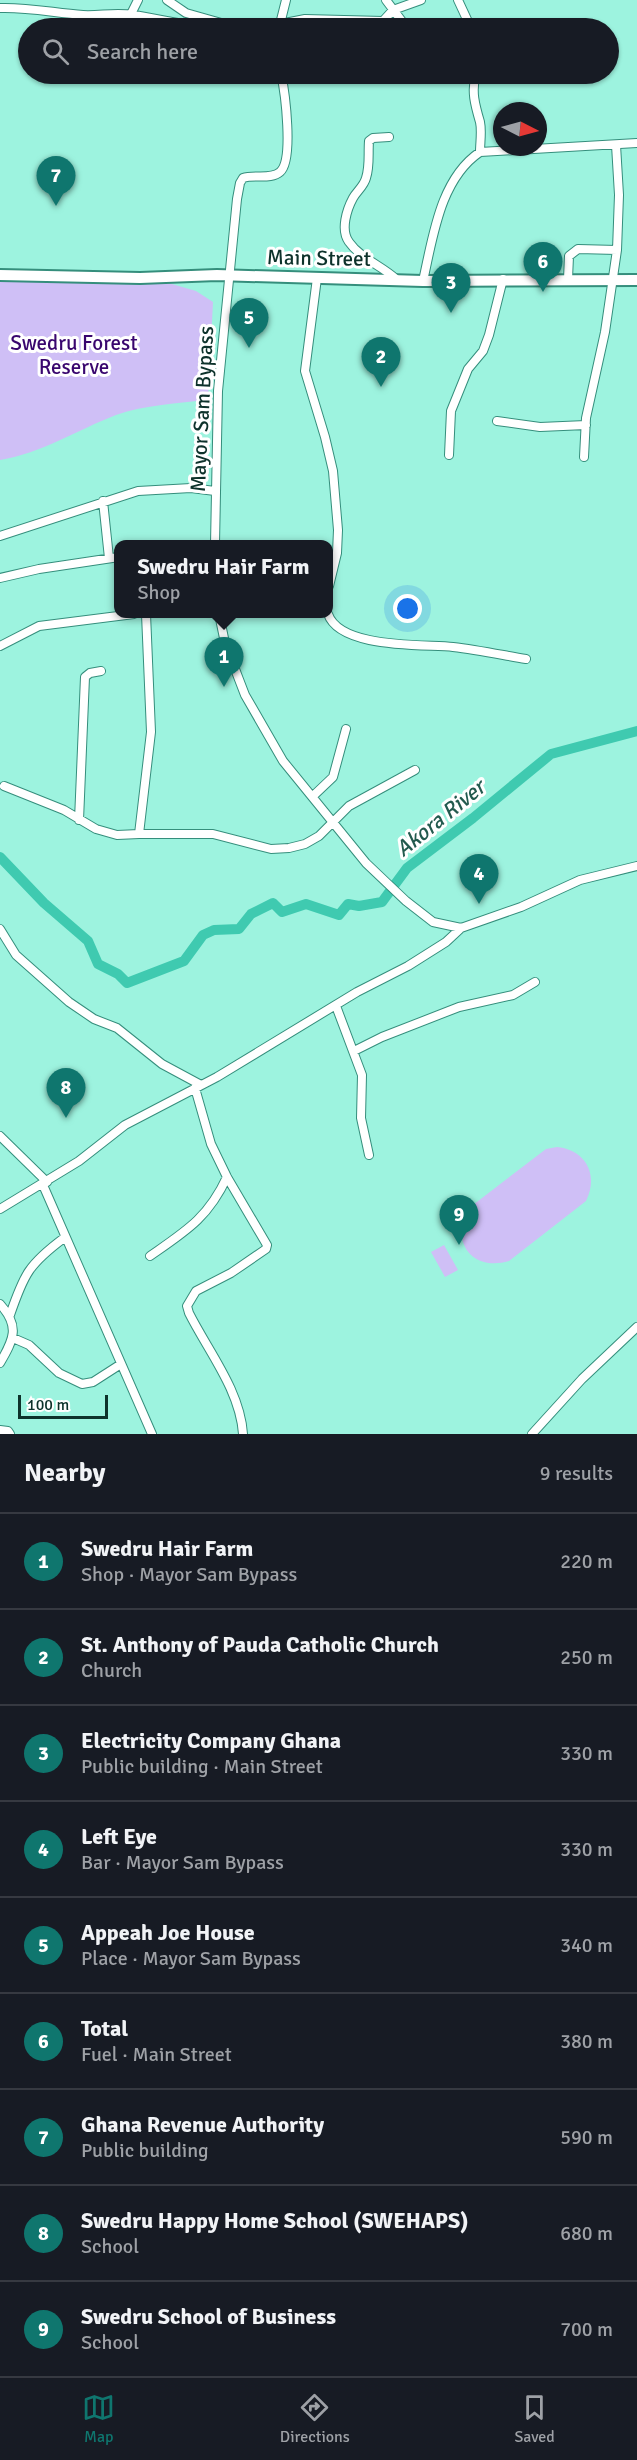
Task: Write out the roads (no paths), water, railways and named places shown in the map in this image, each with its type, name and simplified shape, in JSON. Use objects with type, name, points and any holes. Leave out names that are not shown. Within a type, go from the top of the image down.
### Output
[{"type":"main road","name":"Main Street","points":[[0,275],[230,276],[423,281],[637,280]]},
{"type":"street","points":[[131,14],[138,0]]},
{"type":"street","points":[[168,0],[186,13],[201,18]]},
{"type":"street","points":[[281,18],[286,0]]},
{"type":"street","points":[[386,0],[399,18]]},
{"type":"street","points":[[386,18],[393,10],[421,0]]},
{"type":"street","points":[[458,0],[466,18]]},
{"type":"street","points":[[0,8],[47,10],[84,15],[131,14],[152,18]]},
{"type":"street","name":"Mayor Sam Bypass","points":[[215,540],[218,391],[240,183],[243,178],[249,176],[275,175],[280,172],[287,159],[282,84]]},
{"type":"street","points":[[474,84],[476,113],[481,130],[480,152]]},
{"type":"street","points":[[389,137],[373,138],[369,141],[369,168],[365,181],[353,198],[345,223],[345,233],[348,241],[364,256],[384,268],[396,279]]},
{"type":"street","points":[[423,281],[443,204],[455,175],[463,164],[480,152],[637,143]]},
{"type":"street","points":[[584,457],[585,425],[614,280],[619,195],[616,144]]},
{"type":"street","points":[[568,279],[569,256],[578,249],[617,250]]},
{"type":"street","points":[[317,278],[305,371],[333,471],[338,530],[337,553],[333,570]]},
{"type":"street","points":[[449,455],[451,411],[468,369],[483,351],[503,279]]},
{"type":"street","points":[[497,421],[540,427],[585,425]]},
{"type":"street","points":[[0,536],[138,491],[191,488],[215,490]]},
{"type":"street","points":[[103,501],[109,558]]},
{"type":"street","points":[[0,578],[39,569],[114,558]]},
{"type":"street","points":[[0,646],[39,626],[114,617]]},
{"type":"street","points":[[139,834],[151,732],[147,618]]},
{"type":"street","points":[[220,618],[225,643],[245,695],[284,761],[366,863],[398,894],[433,922],[461,928]]},
{"type":"street","points":[[330,618],[340,628],[362,638],[405,646],[451,647],[526,659]]},
{"type":"street","points":[[79,820],[85,677],[90,673],[101,671]]},
{"type":"street","points":[[313,796],[333,777],[346,729]]},
{"type":"street","points":[[4,786],[64,810],[96,829],[117,835],[213,834],[271,849],[305,844],[319,836],[357,801],[415,771]]},
{"type":"street","points":[[0,1209],[79,1161],[125,1125],[275,1044],[431,952],[461,928],[521,907],[579,880],[637,866]]},
{"type":"street","points":[[0,928],[16,955],[69,1002],[94,1019],[117,1028],[162,1064],[198,1087],[211,1144],[227,1177],[267,1245],[266,1249],[231,1273],[196,1291],[187,1306],[236,1403],[243,1434]]},
{"type":"street","points":[[354,1051],[382,1037],[459,1007],[513,995],[536,982]]},
{"type":"street","points":[[336,1006],[362,1075],[361,1118],[369,1155]]},
{"type":"street","points":[[0,1136],[45,1183],[64,1238],[92,1293],[152,1434]]},
{"type":"street","points":[[150,1256],[202,1217],[216,1200],[227,1177]]},
{"type":"street","points":[[10,1315],[24,1277],[33,1263],[64,1238]]},
{"type":"street","points":[[0,1304],[10,1315],[13,1326],[13,1338],[0,1363]]},
{"type":"street","points":[[532,1434],[582,1379],[637,1327]]},
{"type":"street","points":[[13,1338],[29,1345],[59,1373],[82,1384],[93,1382],[122,1364]]},
{"type":"street","points":[[0,1430],[8,1431],[10,1434]]},
{"type":"waterway","name":"Akora River","points":[[0,857],[44,903],[88,941],[98,964],[118,974],[127,983],[184,961],[203,935],[214,930],[239,929],[251,914],[273,903],[282,912],[306,904],[339,915],[348,904],[359,906],[382,902],[407,868],[551,754],[637,731]]},
{"type":"place","name":"Ghana Revenue Authority","points":[[56,206]]},
{"type":"place","name":"Total","points":[[543,292]]},
{"type":"place","name":"Electricity Company Ghana","points":[[451,313]]},
{"type":"place","name":"Appeah Joe House","points":[[249,348]]},
{"type":"place","name":"St. Anthony of Pauda Catholic Church","points":[[381,387]]},
{"type":"place","name":"Swedru Hair Farm","points":[[224,687]]},
{"type":"place","name":"Left Eye","points":[[479,904]]},
{"type":"place","name":"Swedru Happy Home School (SWEHAPS)","points":[[66,1118]]},
{"type":"place","name":"Swedru School of Business","points":[[459,1245]]},
{"type":"park label","name":"Swedru Forest Reserve","points":[[74,355]]}]
